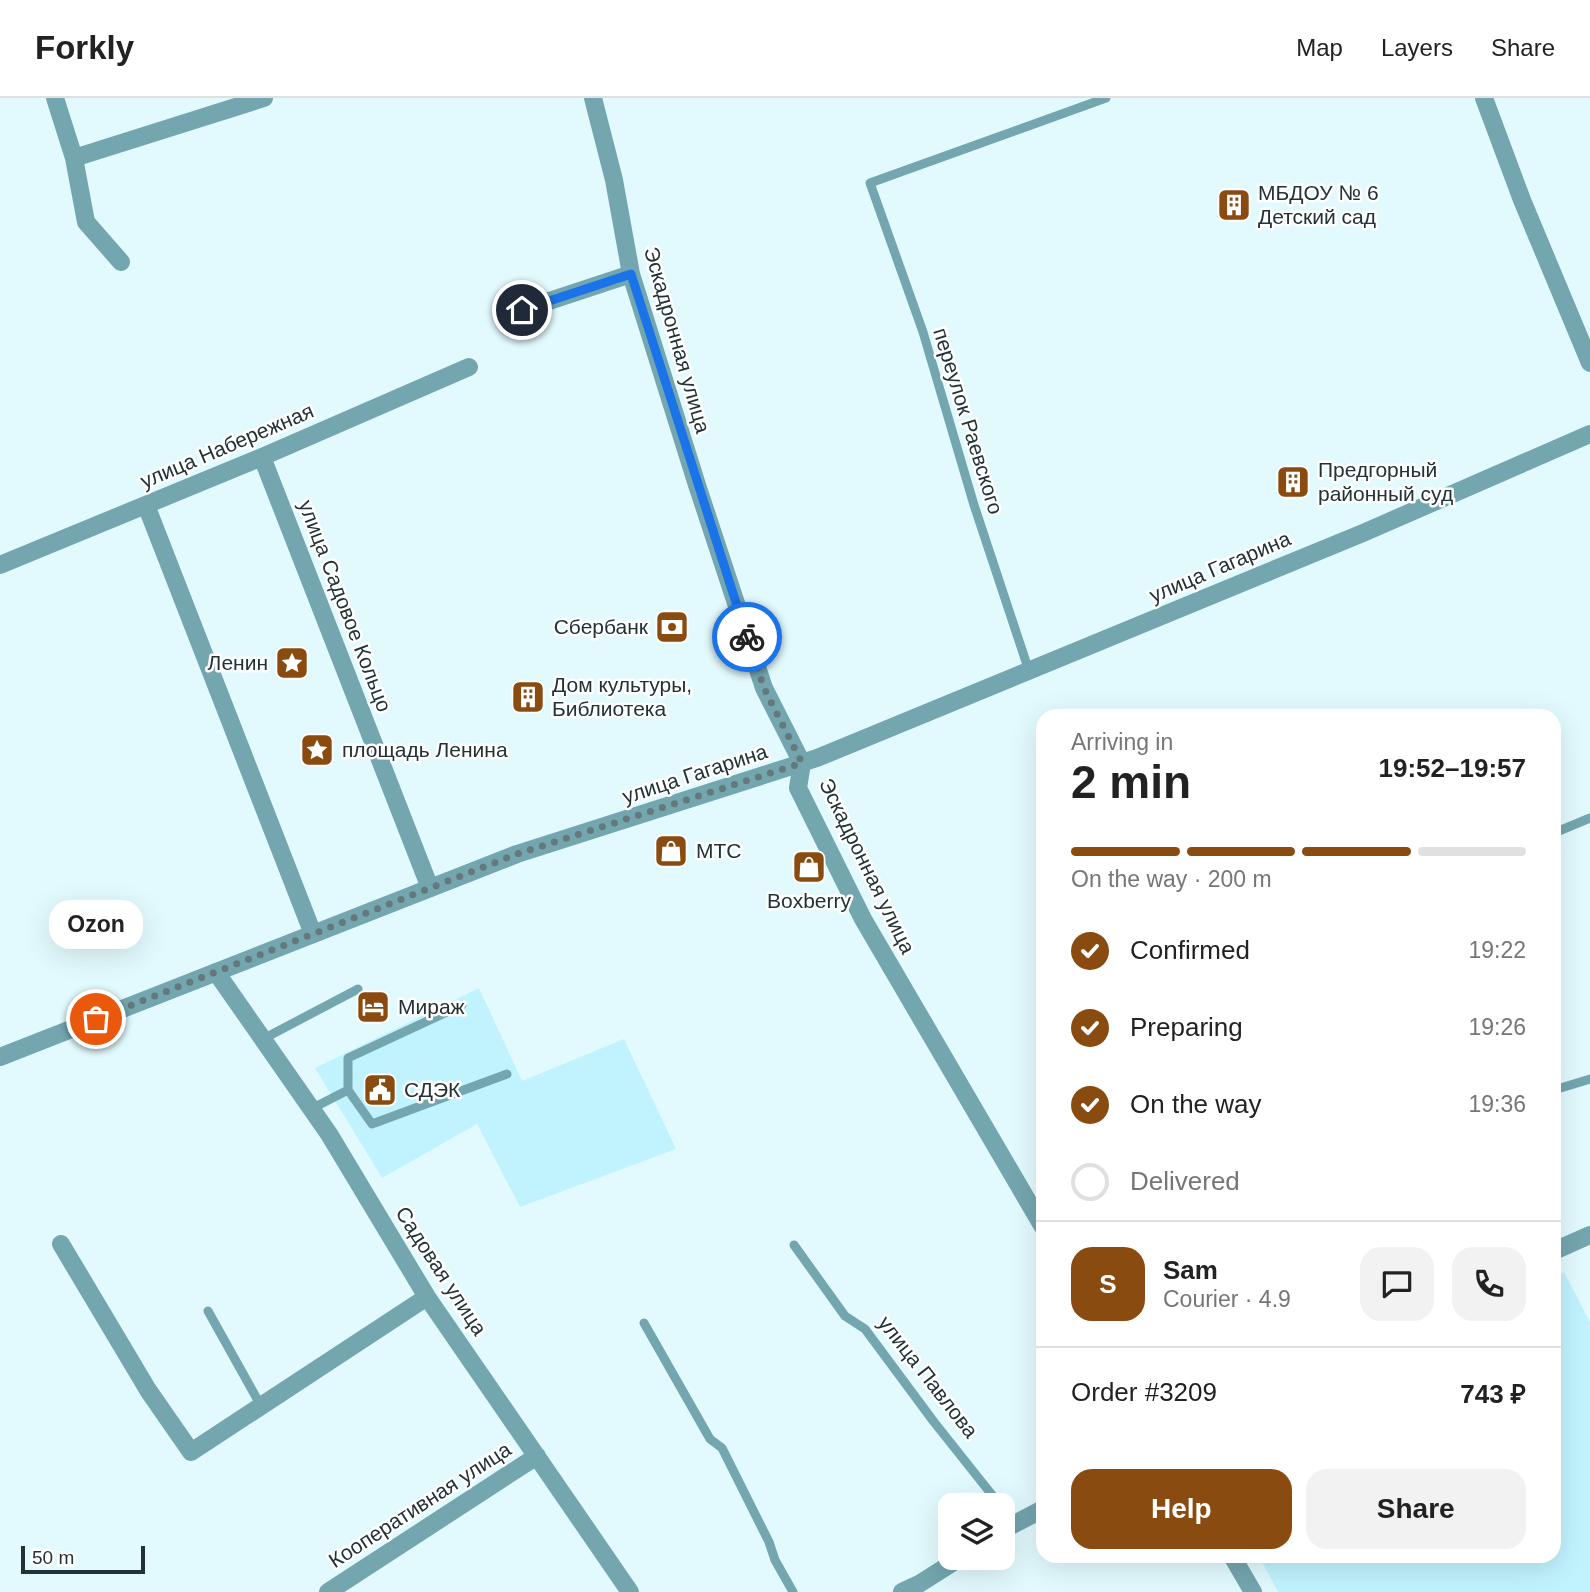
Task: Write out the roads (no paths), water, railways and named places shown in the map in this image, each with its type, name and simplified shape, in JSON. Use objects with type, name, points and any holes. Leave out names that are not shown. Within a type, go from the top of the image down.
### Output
[{"type":"street","points":[[55,98],[74,158],[86,222],[121,262]]},
{"type":"street","points":[[74,158],[264,98]]},
{"type":"street","name":"Эскадронная улица","points":[[593,98],[614,180],[631,274],[696,485],[764,688],[802,763],[798,788],[863,919],[1036,1215]]},
{"type":"street","points":[[1484,98],[1522,200],[1590,363]]},
{"type":"street","points":[[522,310],[631,274]]},
{"type":"street","name":"улица Набережная","points":[[0,565],[262,457],[470,367]]},
{"type":"street","name":"улица Гагарина","points":[[0,1057],[517,854],[802,763],[1363,533],[1590,434]]},
{"type":"street","name":"улица Садовое Кольцо","points":[[262,457],[430,888]]},
{"type":"street","points":[[146,505],[313,934]]},
{"type":"street","name":"Садовая улица","points":[[216,972],[329,1134],[427,1297],[630,1592]]},
{"type":"street","points":[[1561,1248],[1590,1235]]},
{"type":"street","points":[[61,1244],[148,1390],[191,1452],[427,1297]]},
{"type":"street","name":"Кооперативная улица","points":[[328,1592],[537,1456]]},
{"type":"street","name":"улица Павлова","points":[[1015,1514],[1036,1509]]},
{"type":"street","points":[[1237,1563],[1253,1592]]},
{"type":"street","points":[[902,1592],[941,1570]]},
{"type":"lane","name":"переулок Раевского","points":[[1029,671],[974,505],[923,332],[870,183],[1106,98]]},
{"type":"lane","points":[[1561,830],[1590,818]]},
{"type":"lane","points":[[263,1039],[358,989]]},
{"type":"lane","points":[[462,1005],[348,1058],[348,1090],[372,1124],[507,1074]]},
{"type":"lane","points":[[1561,1088],[1590,1079]]},
{"type":"lane","points":[[311,1109],[348,1090]]},
{"type":"lane","name":"улица Павлова","points":[[794,1245],[845,1315],[865,1329],[988,1493]]},
{"type":"lane","points":[[208,1311],[261,1406]]},
{"type":"lane","points":[[644,1323],[710,1439],[722,1448],[793,1592]]},
{"type":"place","name":"МБДОУ № 6 Детский сад","points":[[1234,205]]},
{"type":"place","name":"Предгорный районный суд","points":[[1293,482]]},
{"type":"place","name":"Сбербанк","points":[[672,627]]},
{"type":"place","name":"Ленин","points":[[292,663]]},
{"type":"place","name":"Дом культуры, Библиотека","points":[[528,697]]},
{"type":"place","name":"площадь Ленина","points":[[317,750]]},
{"type":"place","name":"МТС","points":[[671,851]]},
{"type":"place","name":"Boxberry","points":[[809,867]]},
{"type":"place","name":"Мираж","points":[[373,1007]]},
{"type":"place","name":"Ozon","points":[[96,1019]]},
{"type":"place","name":"СДЭК","points":[[380,1090]]}]
